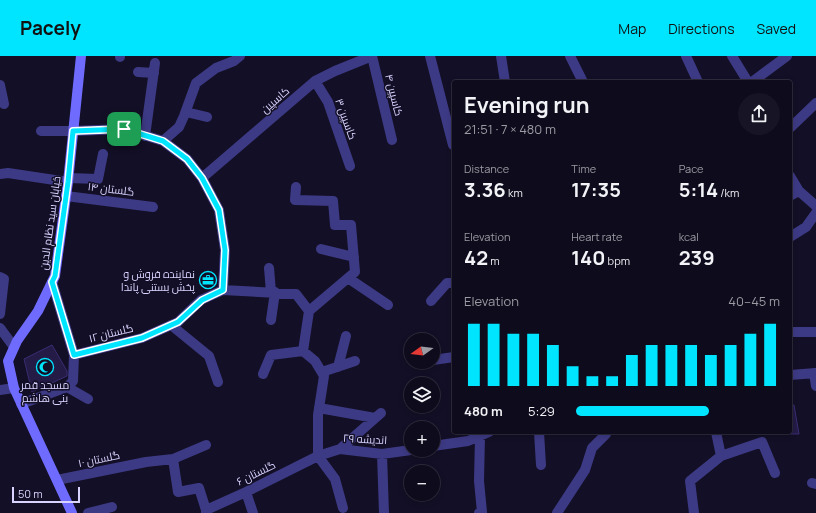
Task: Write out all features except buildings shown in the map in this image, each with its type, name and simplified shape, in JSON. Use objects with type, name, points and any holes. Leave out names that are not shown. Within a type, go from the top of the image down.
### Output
[{"type":"main road","name":"خیابان سید نظام الدین","points":[[72,513],[14,388],[8,361],[17,341],[38,312],[55,276],[68,180],[81,56]]},
{"type":"street","points":[[163,141],[178,127],[186,112],[196,83],[216,68],[234,61],[240,56]]},
{"type":"street","name":"کاسپین","points":[[202,178],[315,81],[335,70],[372,56]]},
{"type":"street","name":"کاسپین ۴","points":[[372,56],[392,140]]},
{"type":"street","points":[[430,56],[452,144]]},
{"type":"street","points":[[501,56],[505,80]]},
{"type":"street","points":[[570,56],[582,80]]},
{"type":"street","points":[[686,56],[697,80]]},
{"type":"street","points":[[732,56],[747,80]]},
{"type":"street","points":[[755,80],[787,56]]},
{"type":"street","points":[[138,72],[155,68],[146,136]]},
{"type":"street","name":"کاسپین ۳","points":[[315,81],[328,102],[350,166]]},
{"type":"street","points":[[0,86],[4,104]]},
{"type":"street","points":[[792,126],[816,103]]},
{"type":"street","points":[[186,112],[207,116]]},
{"type":"street","points":[[42,130],[73,131],[124,129],[163,141],[187,159],[202,178],[219,210],[225,250],[223,290],[296,294],[308,311],[303,351]]},
{"type":"street","points":[[0,174],[8,173],[68,180],[98,179],[103,154]]},
{"type":"street","points":[[792,179],[799,191],[816,206]]},
{"type":"street","points":[[296,187],[295,200],[333,201],[335,225],[351,225],[355,272],[308,311]]},
{"type":"street","points":[[792,195],[799,191]]},
{"type":"street","name":"گلستان ۱۴","points":[[66,196],[153,206]]},
{"type":"street","points":[[792,236],[806,227],[816,213]]},
{"type":"street","points":[[322,249],[354,257]]},
{"type":"street","points":[[269,268],[273,292],[272,320]]},
{"type":"street","points":[[0,277],[4,278],[0,314]]},
{"type":"street","points":[[348,278],[388,305]]},
{"type":"street","points":[[21,404],[67,388],[74,381],[74,355],[52,282]]},
{"type":"street","points":[[431,301],[447,283],[452,283]]},
{"type":"street","name":"گلستان ۱۲","points":[[74,355],[142,338],[178,322],[202,300],[223,290]]},
{"type":"street","points":[[171,325],[209,356],[218,382]]},
{"type":"street","points":[[0,328],[14,347]]},
{"type":"street","points":[[792,332],[816,332]]},
{"type":"street","points":[[338,367],[346,336]]},
{"type":"street","points":[[263,374],[271,355],[303,351],[315,361],[322,372],[324,376],[318,415],[318,456],[335,479],[343,508]]},
{"type":"street","points":[[440,359],[452,357]]},
{"type":"street","points":[[322,372],[355,361]]},
{"type":"street","points":[[792,375],[815,373],[816,386]]},
{"type":"street","points":[[0,390],[14,388]]},
{"type":"street","points":[[67,388],[88,399]]},
{"type":"street","points":[[319,408],[378,415],[340,449]]},
{"type":"street","points":[[539,434],[541,465]]},
{"type":"street","points":[[557,513],[585,470],[592,448],[606,434]]},
{"type":"street","points":[[716,434],[721,456]]},
{"type":"street","points":[[440,444],[477,435],[482,512],[480,513]]},
{"type":"street","points":[[694,513],[690,481],[721,456],[762,442],[775,472]]},
{"type":"street","name":"گلستان ۱۰","points":[[57,480],[146,462],[173,459],[206,445]]},
{"type":"street","name":"اندیشه ۲۹","points":[[318,456],[340,449],[382,454],[404,451]]},
{"type":"street","points":[[382,454],[384,513]]},
{"type":"street","name":"گلستان ۶","points":[[206,512],[318,456]]},
{"type":"street","points":[[173,459],[178,492],[199,488],[206,512]]},
{"type":"street","points":[[246,492],[253,513]]},
{"type":"street","points":[[88,513],[112,507]]},
{"type":"place","name":"نماینده فروش و پخش بستنی پاندا","points":[[208,280]]},
{"type":"place","name":"مسجد قمر بنی هاشم","points":[[45,367]]},
{"type":"route","points":[[124,129],[163,141],[187,159],[202,178],[219,210],[225,250],[223,290],[202,300],[178,322],[142,338],[74,355],[52,282],[55,276],[68,182],[73,131],[124,129]]}]
